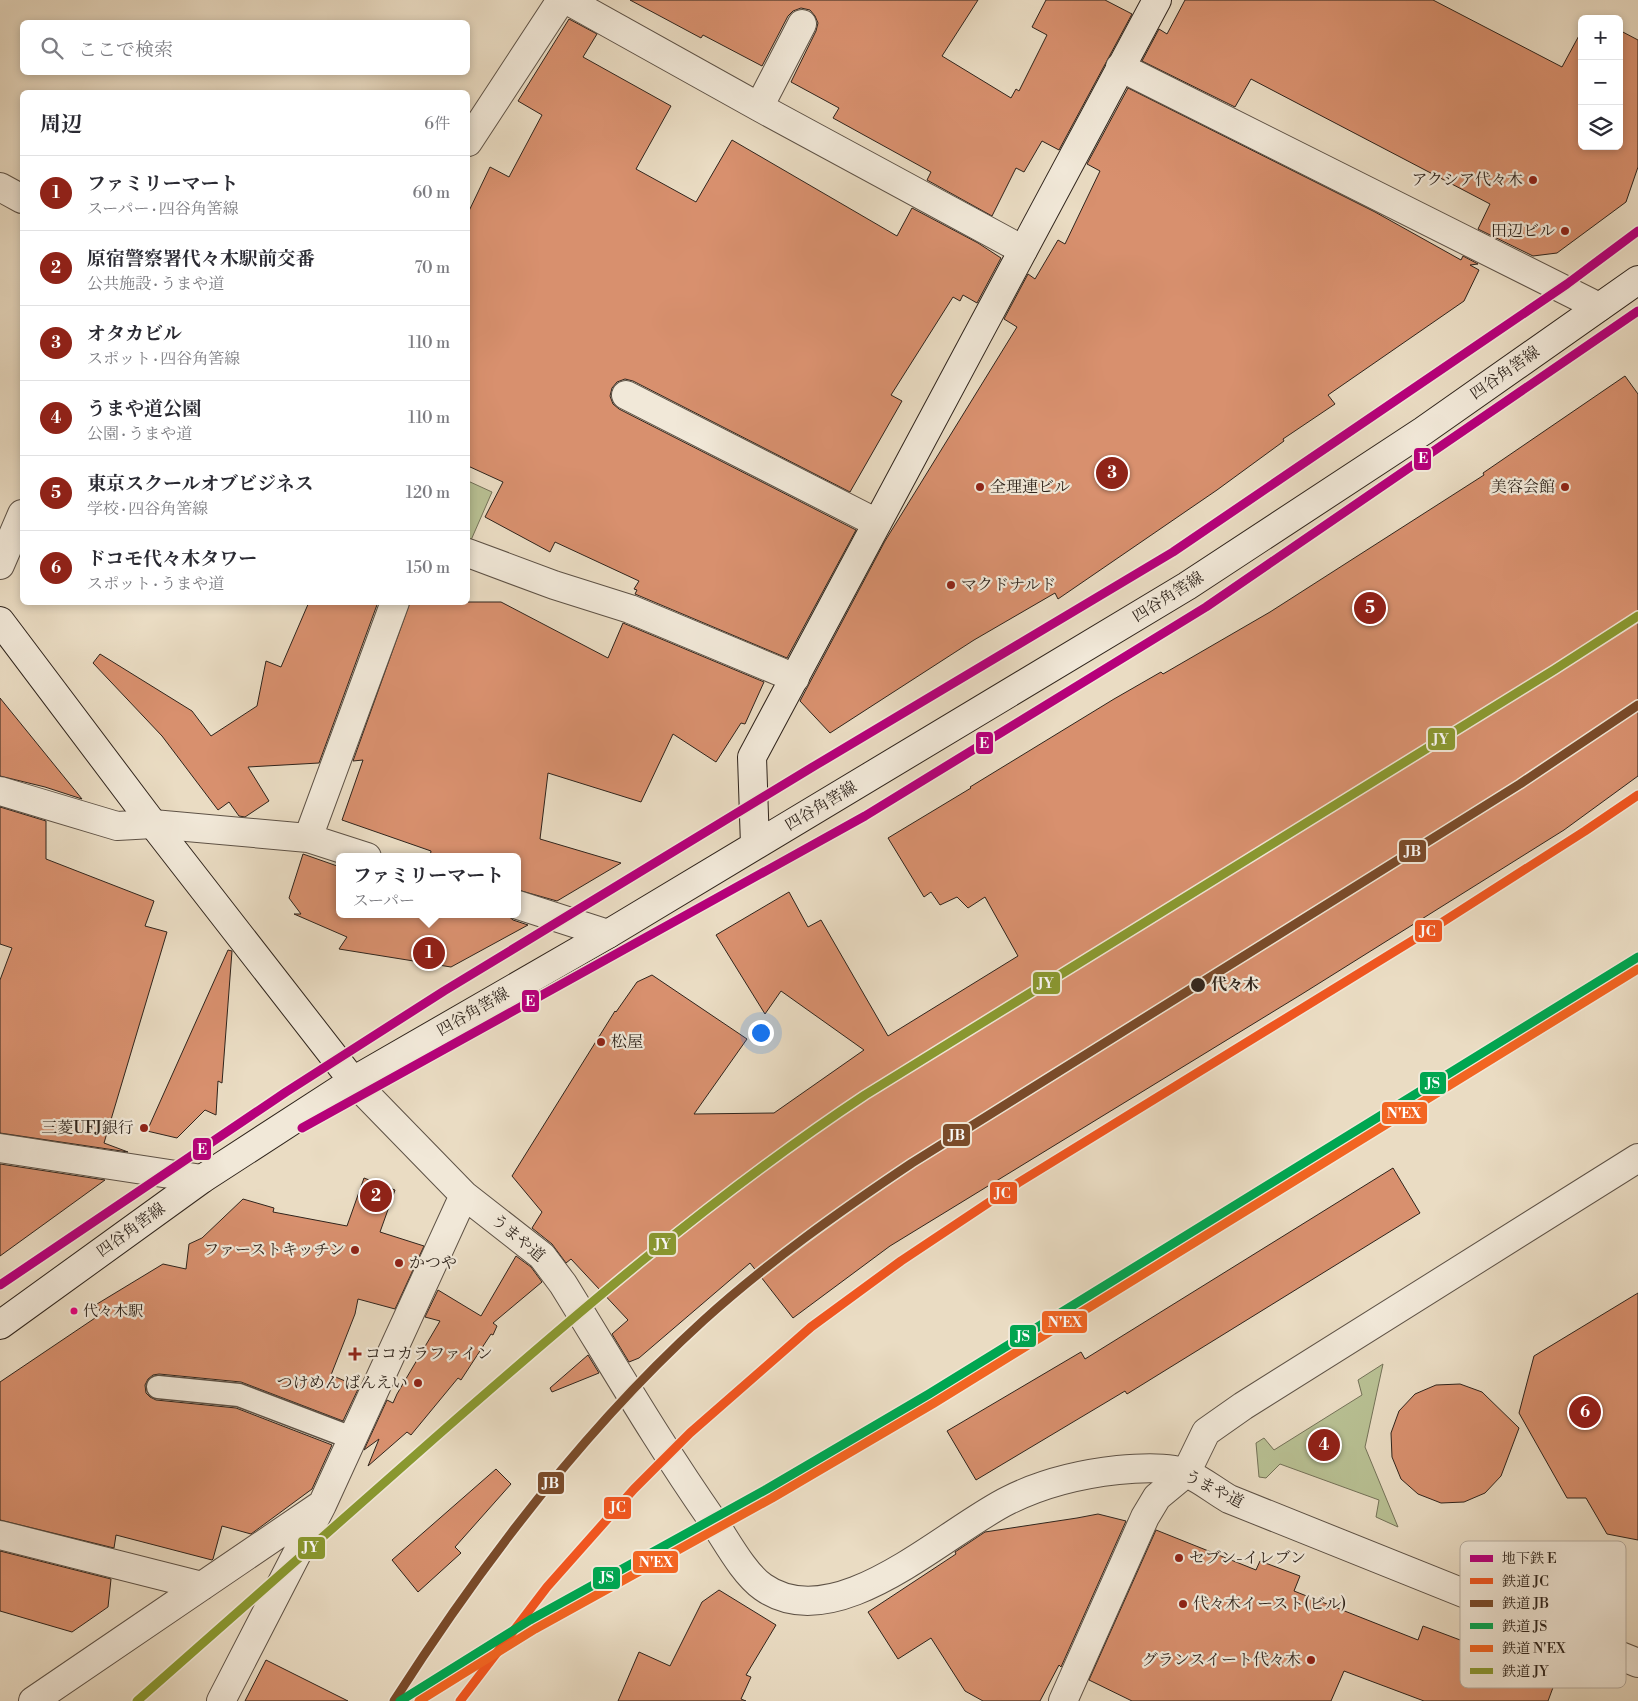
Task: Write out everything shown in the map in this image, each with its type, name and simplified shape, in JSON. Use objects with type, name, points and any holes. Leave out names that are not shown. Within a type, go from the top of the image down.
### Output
[{"type":"street","points":[[470,139],[561,0]]},
{"type":"street","points":[[567,0],[1023,250]]},
{"type":"street","points":[[755,845],[752,758],[1157,0]]},
{"type":"street","points":[[760,107],[802,24]]},
{"type":"street","points":[[1120,67],[1599,307]]},
{"type":"street","points":[[0,187],[20,198]]},
{"type":"street","name":"四谷角筈線","points":[[0,1325],[202,1179],[353,1082],[608,934],[1195,580],[1424,431],[1638,280]]},
{"type":"street","points":[[626,395],[877,523]]},
{"type":"street","points":[[0,565],[20,519]]},
{"type":"street","points":[[470,554],[554,585],[630,609],[795,678]]},
{"type":"street","points":[[308,838],[394,605]]},
{"type":"street","name":"うまや道","points":[[0,621],[153,824],[353,1082],[464,1195],[542,1256],[553,1270],[697,1498],[744,1566],[761,1586],[780,1597],[805,1600],[837,1597],[862,1589],[884,1578],[999,1505],[1047,1484],[1070,1478],[1129,1469],[1157,1468],[1186,1473],[1229,1499],[1460,1592]]},
{"type":"street","points":[[0,791],[117,826],[153,824],[308,838],[355,853]]},
{"type":"street","points":[[521,906],[608,934]]},
{"type":"street","points":[[0,1148],[202,1179]]},
{"type":"street","points":[[1063,1701],[1146,1517],[1157,1497],[1186,1473],[1206,1432],[1638,1158]]},
{"type":"street","points":[[221,1701],[322,1505],[464,1195]]},
{"type":"street","points":[[33,1701],[322,1505]]},
{"type":"street","points":[[0,1535],[202,1586]]},
{"type":"street","name":"うまや道","points":[[1626,1658],[1638,1663]]},
{"type":"lane","points":[[158,1387],[239,1395],[352,1438]]},
{"type":"green space","points":[[470,482],[492,492],[470,542]]},
{"type":"green space","points":[[1383,1364],[1365,1447],[1398,1527],[1376,1517],[1379,1500],[1280,1464],[1266,1478],[1259,1477],[1256,1443],[1264,1438],[1274,1450],[1362,1395],[1358,1380]]},
{"type":"building","points":[[630,0],[978,0],[942,56],[1011,98],[1016,89],[1019,91],[1047,35],[1032,27],[1046,0],[1105,0],[1132,14],[1059,150],[1042,141],[1024,172],[1016,168],[992,216],[927,180],[931,172],[833,118],[839,108],[791,82],[816,31],[818,23],[810,10],[801,8],[793,11],[788,16],[762,66],[703,35],[701,38]]},
{"type":"building","points":[[1185,0],[1433,0],[1562,67],[1578,37],[1578,150],[1623,150],[1623,32],[1638,40],[1638,167],[1626,202],[1557,253],[1533,256],[1478,229],[1490,204],[1251,79],[1235,107],[1142,61],[1159,29],[1167,34]]},
{"type":"building","points":[[569,19],[597,34],[583,57],[671,106],[636,169],[696,202],[732,140],[897,236],[912,208],[978,243],[1001,258],[977,303],[963,295],[960,301],[953,297],[891,395],[902,401],[850,492],[633,381],[625,379],[617,382],[612,388],[610,396],[613,404],[619,409],[856,530],[787,658],[635,594],[637,590],[634,589],[639,581],[555,542],[550,552],[485,517],[503,482],[470,467],[470,209],[490,167],[509,177],[542,115],[518,101]]},
{"type":"building","points":[[1128,88],[1375,212],[1461,260],[1463,256],[1478,264],[1470,265],[1479,270],[1464,301],[1328,395],[1335,404],[1283,439],[1284,441],[1217,490],[1058,599],[1055,593],[974,640],[830,733],[800,701],[885,541],[1017,327],[1004,319],[1028,274],[1035,279],[1058,240],[1065,244],[1100,171],[1087,164]]},
{"type":"building","points":[[1625,376],[1638,394],[1638,776],[1564,830],[1302,994],[890,1246],[793,1318],[750,1263],[639,1358],[629,1362],[612,1334],[628,1320],[571,1259],[566,1263],[552,1244],[532,1228],[542,1212],[512,1176],[615,1011],[637,982],[652,975],[747,1039],[694,1114],[774,1113],[864,1050],[781,991],[765,1014],[716,935],[789,892],[808,927],[821,920],[888,1036],[1018,956],[985,897],[968,908],[957,897],[940,905],[931,892],[924,897],[888,838],[1114,699],[1161,672],[1163,674],[1270,612],[1484,475],[1483,473]]},
{"type":"building","points":[[470,602],[501,602],[608,658],[623,623],[764,682],[745,724],[741,723],[716,762],[673,734],[641,802],[548,773],[540,839],[621,863],[557,901],[521,891],[521,853],[431,853],[431,851],[342,820],[363,760],[353,761],[409,605],[470,605]]},
{"type":"building","points":[[308,605],[377,605],[319,763],[248,767],[269,801],[245,817],[239,816],[229,802],[218,810],[162,736],[93,663],[100,654],[192,711],[211,736],[257,706],[266,661],[281,667]]},
{"type":"building","points":[[0,698],[82,799],[45,787],[0,776]]},
{"type":"building","points":[[0,807],[46,821],[46,859],[154,901],[145,926],[167,932],[104,1143],[128,1152],[0,1133],[0,980],[12,948],[0,944]]},
{"type":"building","points":[[303,854],[336,866],[336,918],[511,918],[528,925],[451,967],[339,949],[347,937],[294,914],[301,914],[289,898]]},
{"type":"building","points":[[228,950],[232,951],[222,1083],[218,1081],[216,1115],[205,1110],[177,1138],[147,1131]]},
{"type":"building","points":[[0,1164],[105,1180],[0,1256]]},
{"type":"building","points":[[1393,1168],[1420,1213],[1127,1394],[1125,1391],[976,1480],[947,1431],[1081,1352],[1085,1359]]},
{"type":"building","points":[[364,1178],[395,1190],[380,1232],[424,1246],[395,1309],[358,1299],[355,1314],[331,1375],[359,1387],[343,1421],[241,1382],[159,1374],[153,1375],[145,1385],[146,1393],[156,1400],[236,1408],[332,1445],[312,1489],[251,1534],[222,1526],[212,1560],[116,1535],[114,1548],[0,1520],[0,1382],[101,1314],[97,1304],[163,1264],[186,1269],[189,1244],[202,1238],[243,1199],[274,1208],[273,1212],[347,1226]]},
{"type":"building","points":[[516,1256],[531,1267],[542,1282],[493,1323],[497,1326],[493,1335],[491,1334],[461,1380],[458,1378],[411,1435],[407,1432],[368,1466],[379,1439],[364,1450],[387,1400],[393,1403],[440,1321],[425,1317],[438,1290],[481,1316]]},
{"type":"building","points":[[1638,1293],[1638,1540],[1607,1534],[1586,1498],[1567,1498],[1519,1413],[1534,1356]]},
{"type":"building","points":[[588,1355],[599,1373],[552,1392],[550,1388]]},
{"type":"building","points":[[1460,1384],[1482,1392],[1519,1428],[1501,1476],[1485,1493],[1464,1502],[1441,1503],[1418,1494],[1401,1479],[1392,1457],[1391,1433],[1399,1411],[1415,1394],[1436,1385]]},
{"type":"building","points":[[496,1469],[511,1484],[455,1547],[461,1553],[418,1592],[392,1560]]},
{"type":"building","points":[[1098,1514],[1126,1521],[1061,1667],[1059,1665],[1040,1701],[983,1701],[965,1691],[931,1638],[898,1659],[868,1612],[956,1554],[955,1552],[985,1532]]},
{"type":"building","points":[[1156,1530],[1256,1570],[1260,1561],[1300,1576],[1294,1591],[1418,1640],[1423,1626],[1460,1640],[1460,1688],[1553,1688],[1548,1701],[1424,1701],[1344,1671],[1331,1701],[1132,1701],[1089,1680]]},
{"type":"building","points":[[0,1551],[111,1579],[108,1607],[72,1632],[0,1611]]},
{"type":"building","points":[[719,1590],[776,1625],[746,1675],[751,1677],[741,1699],[746,1701],[618,1701],[639,1652],[670,1666],[702,1602]]},
{"type":"building","points":[[266,1660],[348,1701],[245,1701]]},
{"type":"metro line","name":"E","points":[[0,1285],[286,1092],[444,991],[816,765],[1173,552],[1567,284],[1638,231]]},
{"type":"metro line","name":"E","points":[[302,1128],[865,816],[1206,607],[1638,311]]},
{"type":"rail line","name":"JY","points":[[137,1701],[592,1302],[698,1216],[808,1134],[865,1095],[1554,670],[1638,616]]},
{"type":"rail line","name":"JB","points":[[394,1701],[462,1599],[537,1500],[576,1453],[617,1406],[660,1362],[704,1320],[779,1257],[831,1218],[912,1163],[1520,784],[1638,705]]},
{"type":"rail line","name":"JC","points":[[460,1701],[547,1587],[634,1489],[690,1433],[811,1327],[901,1261],[1018,1183],[1441,923],[1638,795]]},
{"type":"rail line","name":"JS","points":[[400,1701],[530,1620],[767,1489],[929,1394],[1638,957]]},
{"type":"rail line","name":"N'EX","points":[[419,1701],[535,1629],[772,1498],[934,1403],[1638,969]]},
{"type":"place","name":"アクシア代々木","points":[[1533,180]]},
{"type":"place","name":"田辺ビル","points":[[1565,231]]},
{"type":"place","name":"オタカビル","points":[[1112,473]]},
{"type":"place","name":"全理連ビル","points":[[980,487]]},
{"type":"place","name":"美容会館","points":[[1565,487]]},
{"type":"place","name":"マクドナルド","points":[[951,585]]},
{"type":"place","name":"東京スクールオブビジネス","points":[[1370,608]]},
{"type":"place","name":"ファミリーマート","points":[[429,953]]},
{"type":"place","name":"代々木","points":[[1198,985]]},
{"type":"place","name":"松屋","points":[[601,1042]]},
{"type":"place","name":"三菱UFJ銀行","points":[[144,1128]]},
{"type":"place","name":"原宿警察署代々木駅前交番","points":[[376,1196]]},
{"type":"place","name":"ファーストキッチン","points":[[355,1250]]},
{"type":"place","name":"かつや","points":[[399,1263]]},
{"type":"place","name":"代々木駅","points":[[74,1311]]},
{"type":"place","name":"ココカラファイン","points":[[355,1354]]},
{"type":"place","name":"つけめん ばんえい","points":[[418,1383]]},
{"type":"place","name":"ドコモ代々木タワー","points":[[1585,1412]]},
{"type":"place","name":"うまや道公園","points":[[1324,1445]]},
{"type":"place","name":"セブン-イレブン","points":[[1179,1558]]},
{"type":"place","name":"代々木イースト(ビル)","points":[[1183,1604]]},
{"type":"place","name":"グランスイート代々木","points":[[1311,1660]]}]
